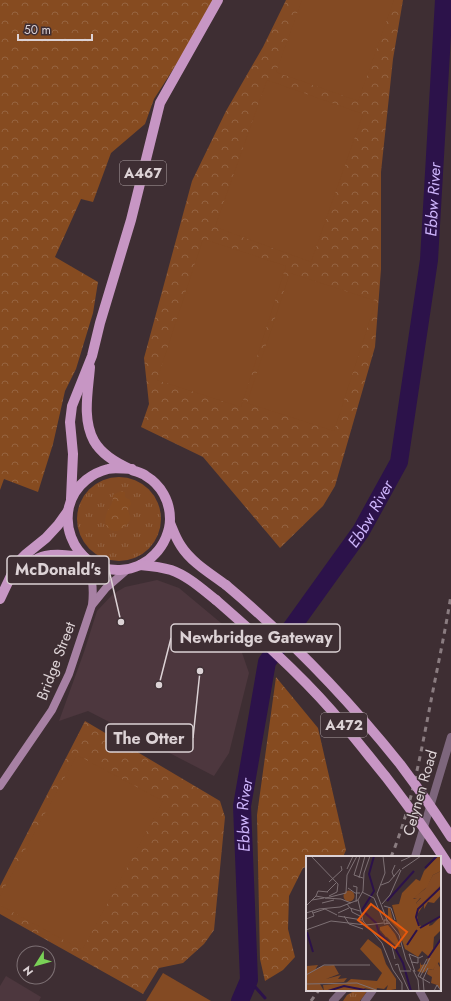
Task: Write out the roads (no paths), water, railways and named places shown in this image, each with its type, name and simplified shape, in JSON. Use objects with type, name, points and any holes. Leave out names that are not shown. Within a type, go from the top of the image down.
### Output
[{"type":"main road","name":"A467","points":[[132,469],[116,462],[104,453],[91,436],[87,414],[92,356],[100,323],[131,220],[160,103],[218,0]]},
{"type":"main road","name":"A467","points":[[71,499],[73,454],[70,422],[71,411],[75,396],[92,356]]},
{"type":"main road","name":"A472","points":[[113,468],[132,469],[147,476],[160,487],[168,504],[170,513],[170,523],[167,534],[159,550],[140,565],[119,570],[104,568],[96,565],[86,558],[78,550],[70,534],[68,526],[68,511],[71,499],[82,484],[90,477],[98,473],[113,468]]},
{"type":"main road","points":[[0,599],[5,582],[17,562],[49,535],[68,511]]},
{"type":"main road","name":"A472","points":[[170,523],[178,540],[186,552],[199,565],[246,602],[311,664],[346,700],[400,765],[451,837]]},
{"type":"main road","points":[[5,582],[24,566],[47,555],[60,554],[86,558]]},
{"type":"main road","name":"A472","points":[[140,565],[172,570],[195,584],[216,600],[280,658],[332,711],[360,744],[414,813],[451,869]]},
{"type":"street","name":"Bridge Street","points":[[0,786],[52,710],[69,674],[92,605],[92,581],[86,558]]},
{"type":"street","name":"Bridge Street","points":[[92,605],[106,588],[128,569]]},
{"type":"street","name":"Celynen Road","points":[[415,856],[451,737]]},
{"type":"street","points":[[333,1001],[341,991]]},
{"type":"street","points":[[365,1001],[372,991]]},
{"type":"street","points":[[372,991],[376,1001]]},
{"type":"street","points":[[420,991],[425,1001]]},
{"type":"waterway","name":"Ebbw River","points":[[240,1001],[249,980],[242,806],[267,662],[361,531],[399,462],[429,260],[444,0]]},
{"type":"waterway","points":[[249,980],[265,998]]},
{"type":"railway","points":[[391,856],[404,820],[414,783],[451,595]]},
{"type":"railway","points":[[311,1001],[318,991]]},
{"type":"place","name":"McDonald's","points":[[121,622]]},
{"type":"place","name":"The Otter","points":[[200,671]]},
{"type":"place","name":"Newbridge Gateway","points":[[159,685]]}]
